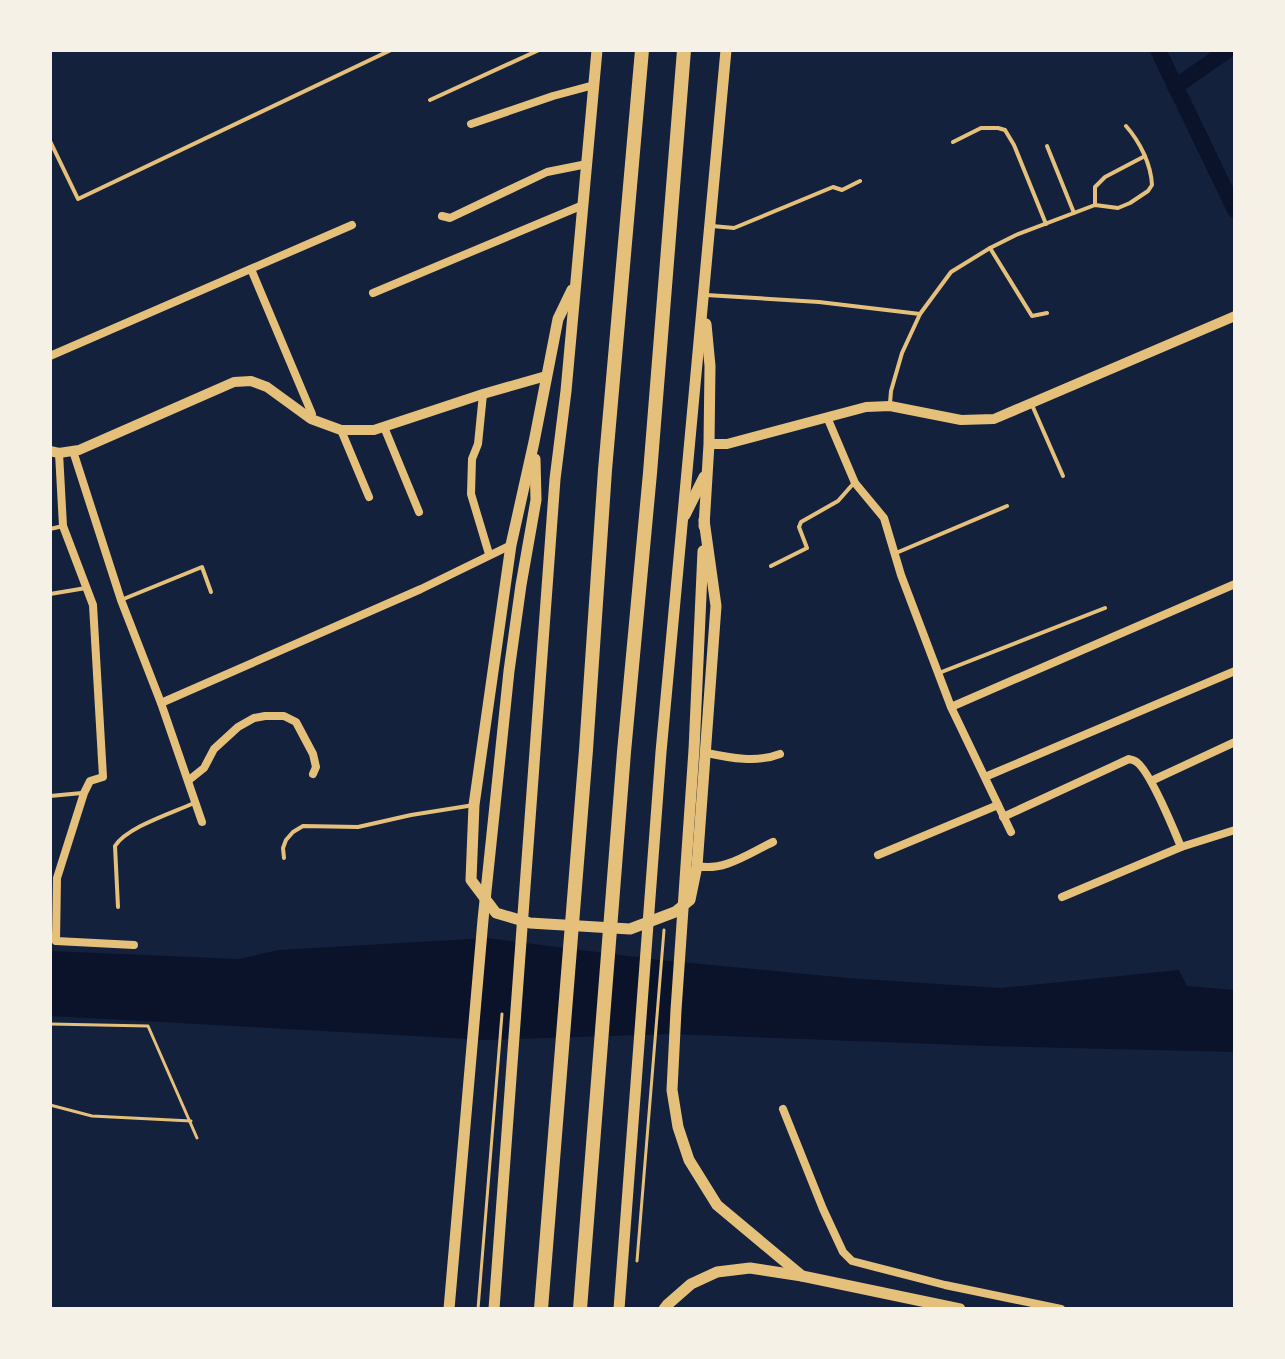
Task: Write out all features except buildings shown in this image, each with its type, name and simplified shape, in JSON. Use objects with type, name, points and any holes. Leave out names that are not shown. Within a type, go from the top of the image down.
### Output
[{"type":"highway","points":[[541,1309],[607,454],[642,50]]},
{"type":"highway","points":[[580,1309],[684,50]]},
{"type":"main road","points":[[494,1309],[555,479],[597,50]]},
{"type":"main road","points":[[619,1309],[661,752],[726,50]]},
{"type":"main road","points":[[576,281],[558,319],[511,545],[474,805],[471,880],[496,913],[530,923],[630,929],[675,912],[690,900],[697,866],[707,753],[716,606],[704,520]]},
{"type":"main road","points":[[704,297],[710,366],[709,444],[672,1090],[678,1127],[689,1160],[717,1205],[802,1276]]},
{"type":"main road","points":[[449,1309],[483,920],[509,671],[536,500],[534,442]]},
{"type":"main road","points":[[682,522],[706,473]]},
{"type":"main road","points":[[664,1309],[691,1284],[717,1272],[750,1268],[960,1309]]},
{"type":"street","points":[[471,124],[594,85]]},
{"type":"street","points":[[442,216],[450,218],[547,172],[587,164]]},
{"type":"street","points":[[373,293],[583,205]]},
{"type":"street","points":[[50,356],[352,225]]},
{"type":"street","points":[[251,269],[312,414],[311,419]]},
{"type":"street","points":[[709,444],[727,444],[866,407],[890,406],[961,420],[994,419],[1235,316]]},
{"type":"street","points":[[134,945],[53,938],[57,878],[84,793],[90,781],[103,777],[93,605],[63,526],[54,452],[73,451],[234,382],[251,381],[267,387],[311,419],[341,430],[374,430],[546,376]]},
{"type":"street","points":[[483,394],[478,444],[472,459],[471,494],[489,554]]},
{"type":"street","points":[[827,417],[855,483],[884,518],[901,575],[951,707],[1011,832]]},
{"type":"street","points":[[384,427],[419,512]]},
{"type":"street","points":[[341,430],[369,497]]},
{"type":"street","points":[[73,451],[121,600],[202,822]]},
{"type":"street","points":[[161,703],[421,589],[511,545]]},
{"type":"street","points":[[951,707],[1235,584]]},
{"type":"street","points":[[985,777],[1235,671]]},
{"type":"street","points":[[189,780],[204,768],[214,749],[238,727],[265,716],[284,716],[296,722],[313,754],[316,767],[313,774]]},
{"type":"street","points":[[1151,781],[1235,742]]},
{"type":"street","points":[[707,753],[754,759],[780,754]]},
{"type":"street","points":[[1003,817],[1129,759],[1138,762],[1151,781],[1181,847]]},
{"type":"street","points":[[878,855],[998,805]]},
{"type":"street","points":[[1062,897],[1181,847],[1235,830]]},
{"type":"street","points":[[697,866],[709,869],[721,867],[773,842]]},
{"type":"street","points":[[783,1109],[823,1209],[843,1252],[852,1261],[945,1285],[1061,1309]]},
{"type":"lane","points":[[50,141],[78,199],[391,50]]},
{"type":"lane","points":[[430,100],[539,50]]},
{"type":"lane","points":[[890,406],[902,353],[920,314],[951,272],[1016,235],[1095,205],[1118,208],[1148,191],[1152,176],[1145,156],[1126,126]]},
{"type":"lane","points":[[953,142],[981,128],[1005,130],[1046,224]]},
{"type":"lane","points":[[1047,146],[1074,213]]},
{"type":"lane","points":[[1095,205],[1095,187],[1105,177],[1145,156]]},
{"type":"lane","points":[[710,226],[734,228],[833,187],[842,190],[860,181]]},
{"type":"lane","points":[[990,248],[1032,316],[1047,313]]},
{"type":"lane","points":[[704,297],[819,302],[920,314]]},
{"type":"lane","points":[[1031,403],[1063,476]]},
{"type":"lane","points":[[771,566],[806,549],[808,547],[799,527],[801,522],[838,501],[855,483]]},
{"type":"lane","points":[[896,553],[1007,506]]},
{"type":"lane","points":[[50,529],[63,526]]},
{"type":"lane","points":[[121,600],[202,567],[211,592]]},
{"type":"lane","points":[[50,594],[86,588]]},
{"type":"lane","points":[[938,673],[1105,608]]},
{"type":"lane","points":[[50,796],[84,793]]},
{"type":"lane","points":[[118,907],[117,843],[135,830],[196,802]]},
{"type":"lane","points":[[284,858],[286,840],[303,826],[358,827],[474,805]]},
{"type":"path","points":[[637,1261],[665,927]]},
{"type":"path","points":[[478,1309],[502,1008]]},
{"type":"path","points":[[50,1024],[148,1026],[197,1138]]},
{"type":"path","points":[[50,1105],[92,1116],[191,1121]]},
{"type":"water","points":[[487,938],[660,960],[848,978],[1000,988],[1179,970],[1187,986],[1235,990],[1235,1052],[671,1034],[486,1040],[50,1016],[50,951],[239,959],[278,950]]},
{"type":"waterway","points":[[1158,50],[1235,210]]},
{"type":"waterway","points":[[1175,87],[1228,50]]}]
